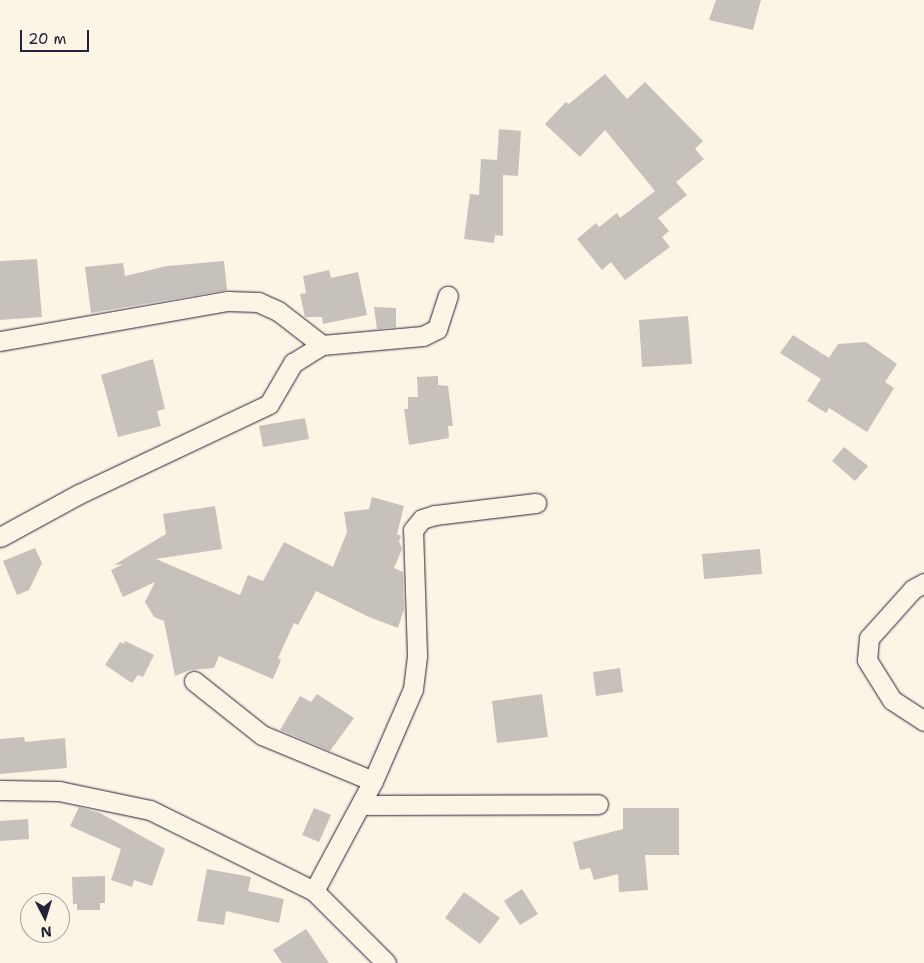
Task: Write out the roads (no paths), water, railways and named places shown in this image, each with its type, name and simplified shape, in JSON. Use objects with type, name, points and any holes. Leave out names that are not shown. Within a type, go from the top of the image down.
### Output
[{"type":"street","points":[[0,537],[79,494],[269,404],[293,364],[322,345],[423,336],[437,329],[448,296]]},
{"type":"street","points":[[0,341],[228,301],[258,302],[278,311],[322,345]]},
{"type":"street","points":[[314,891],[373,781],[413,689],[417,655],[413,530],[422,519],[435,515],[536,503]]},
{"type":"street","points":[[924,583],[913,589],[869,638],[867,660],[892,700],[924,721]]},
{"type":"street","points":[[194,681],[262,734],[373,781]]},
{"type":"street","points":[[0,790],[58,791],[150,810],[314,891],[386,963]]},
{"type":"street","points":[[361,805],[598,804]]}]
